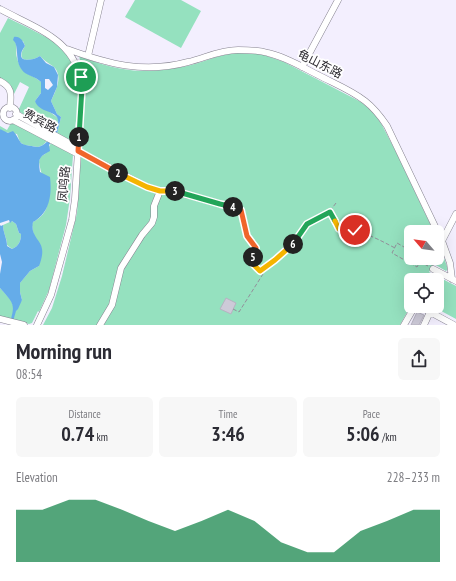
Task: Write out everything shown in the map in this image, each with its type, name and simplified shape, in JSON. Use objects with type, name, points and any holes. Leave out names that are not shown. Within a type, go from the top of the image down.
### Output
[{"type":"street","points":[[88,56],[101,0]]},
{"type":"street","points":[[302,67],[338,0]]},
{"type":"street","name":"凤鸣路","points":[[0,9],[51,37],[67,49],[73,57],[81,77],[82,87],[75,199],[72,220],[51,295],[37,325]]},
{"type":"street","name":"龟山东路","points":[[67,49],[114,64],[149,67],[187,62],[218,52],[236,50],[255,50],[280,56],[364,100],[382,119],[387,126],[434,225]]},
{"type":"street","name":"贵宾路","points":[[0,81],[11,91],[10,108]]},
{"type":"street","points":[[10,108],[13,109],[15,117],[9,121],[4,118],[4,111],[10,108]]},
{"type":"street","name":"贵宾路","points":[[15,117],[127,178],[160,191],[170,190],[235,207],[241,210],[247,236]]},
{"type":"street","points":[[100,325],[112,305],[121,268],[142,235],[152,223],[154,217],[154,206],[160,191]]},
{"type":"street","points":[[444,238],[456,214]]},
{"type":"street","name":"龟山东路","points":[[444,247],[454,280]]},
{"type":"street","points":[[433,269],[454,280]]},
{"type":"street","points":[[404,325],[410,313]]},
{"type":"street","points":[[424,325],[430,313]]},
{"type":"street","points":[[432,313],[453,325]]},
{"type":"street","points":[[0,320],[12,325]]},
{"type":"street","points":[[0,320],[24,325]]},
{"type":"path","points":[[260,271],[294,243],[307,224],[330,212],[336,203]]},
{"type":"path","points":[[330,212],[339,229],[355,230],[367,234],[395,248]]},
{"type":"path","points":[[233,309],[239,312],[263,274],[252,263],[256,248],[247,236]]},
{"type":"path","points":[[404,247],[397,243],[392,253],[404,260]]},
{"type":"path","points":[[426,265],[433,269]]},
{"type":"green space","points":[[135,0],[181,0],[201,11],[181,48],[125,17]]},
{"type":"green space","points":[[8,18],[39,33],[57,44],[66,53],[73,64],[78,88],[74,139],[69,140],[57,134],[61,117],[57,114],[51,101],[58,85],[58,76],[55,68],[40,56],[31,60],[22,58],[22,51],[25,46],[23,41],[15,42],[19,64],[26,73],[41,82],[41,93],[35,101],[58,118],[54,132],[18,111],[29,87],[20,82],[14,94],[0,79],[0,33]]},
{"type":"green space","points":[[235,53],[261,54],[284,62],[361,102],[374,113],[382,125],[431,225],[404,225],[404,265],[433,265],[429,272],[431,273],[404,273],[404,313],[407,313],[400,325],[43,325],[52,308],[62,276],[77,213],[86,86],[79,56],[117,68],[148,71],[183,67]]},
{"type":"green space","points":[[11,123],[17,124],[47,141],[38,147],[24,145],[20,142],[17,134],[3,132],[0,129],[0,126],[7,130]]},
{"type":"green space","points":[[51,143],[73,155],[70,198],[66,225],[49,290],[39,312],[38,311],[32,323],[29,324],[0,316],[0,288],[11,300],[14,308],[22,300],[19,284],[30,271],[39,266],[32,225],[33,222],[46,210],[48,203],[46,187],[39,162],[40,157],[45,154]]},
{"type":"green space","points":[[12,221],[16,224],[19,233],[21,234],[21,239],[12,249],[7,245],[3,225]]},
{"type":"green space","points":[[444,258],[448,269],[446,271],[436,265],[444,265]]},
{"type":"green space","points":[[444,280],[456,286],[456,319],[444,312]]},
{"type":"water","points":[[14,37],[18,37],[25,46],[21,55],[22,58],[31,60],[40,56],[46,63],[54,67],[58,75],[57,87],[51,101],[57,114],[61,117],[57,134],[49,145],[50,151],[41,157],[39,161],[40,172],[50,177],[51,183],[49,202],[43,214],[33,222],[32,227],[42,249],[41,260],[39,266],[30,271],[20,283],[22,300],[16,311],[12,325],[9,325],[13,308],[11,301],[0,288],[2,262],[0,254],[0,225],[3,225],[7,246],[12,249],[19,243],[21,234],[19,233],[16,224],[12,221],[10,223],[9,220],[0,223],[0,129],[8,133],[13,131],[21,143],[38,147],[44,144],[52,135],[57,126],[58,120],[56,116],[38,106],[35,101],[41,93],[41,82],[22,70],[18,62],[16,46],[13,40]],"holes":[[[45,79],[49,79],[53,85],[48,90],[45,88]]]},
{"type":"building","points":[[226,298],[236,303],[231,314],[220,309]]},
{"type":"building","points":[[417,313],[424,315],[419,325],[411,325]]},
{"type":"route","points":[[81,77],[82,87],[78,151],[127,178],[147,187],[160,191],[170,190],[188,194],[241,210],[247,236],[256,248],[252,263],[260,271],[294,243],[307,224],[330,212],[339,229],[355,230]]}]
